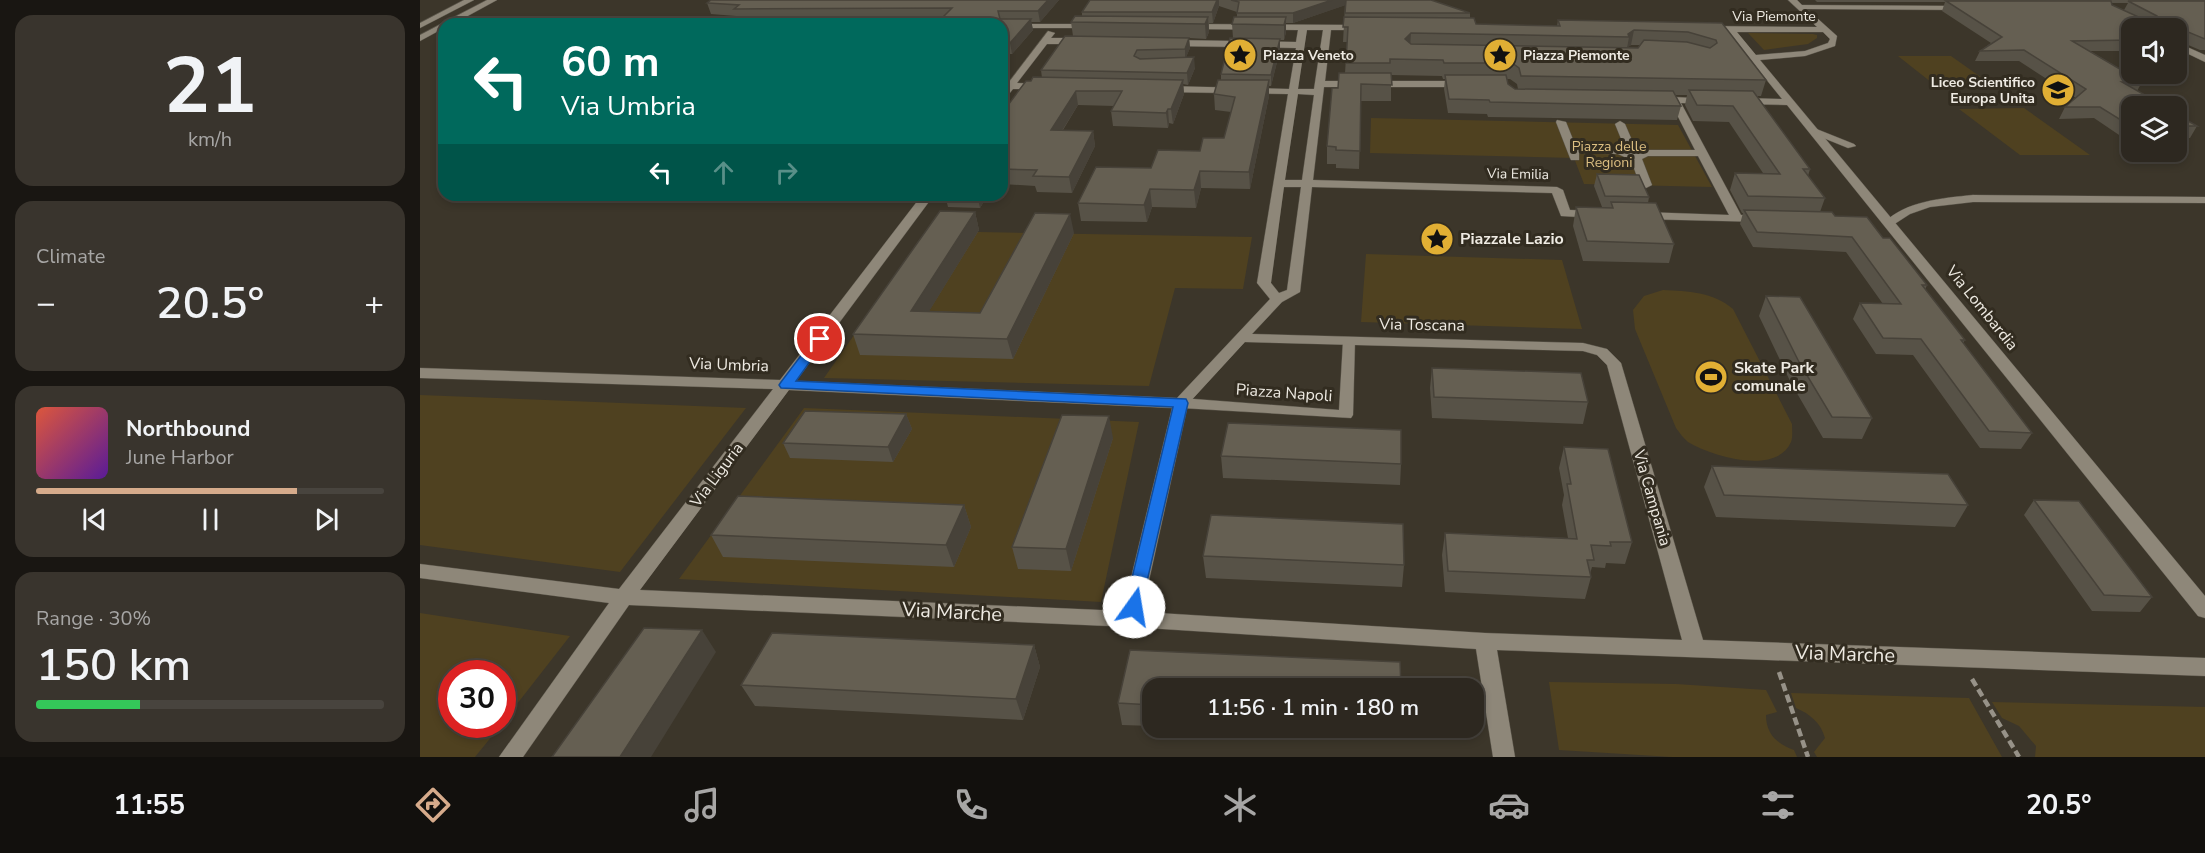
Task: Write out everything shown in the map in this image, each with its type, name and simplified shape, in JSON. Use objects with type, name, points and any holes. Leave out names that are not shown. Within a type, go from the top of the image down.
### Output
[{"type":"street","points":[[420,26],[470,0]]},
{"type":"street","points":[[458,18],[493,0]]},
{"type":"street","points":[[1755,58],[1799,54],[1832,44],[1834,38],[1792,0]]},
{"type":"street","points":[[1800,7],[1977,8]]},
{"type":"street","points":[[1008,26],[1096,26]]},
{"type":"street","points":[[1008,89],[1056,26]]},
{"type":"street","points":[[1178,26],[1374,28]]},
{"type":"street","points":[[1276,299],[1264,283],[1303,28]]},
{"type":"street","points":[[1131,619],[1181,403],[1276,299],[1293,292],[1327,28]]},
{"type":"street","points":[[420,38],[438,29]]},
{"type":"street","name":"Via Piemonte","points":[[1695,29],[1826,30]]},
{"type":"street","name":"Via Lombardia","points":[[1730,29],[2205,610]]},
{"type":"street","points":[[1045,40],[1092,42]]},
{"type":"street","points":[[1162,43],[1301,45]]},
{"type":"street","points":[[1194,55],[1198,44]]},
{"type":"street","points":[[1228,55],[1231,44]]},
{"type":"street","points":[[2187,50],[2205,59]]},
{"type":"street","points":[[2194,53],[2205,53]]},
{"type":"street","points":[[1148,89],[1294,92],[1318,88],[1475,84]]},
{"type":"street","points":[[1010,86],[1057,87]]},
{"type":"street","points":[[1651,100],[1720,101]]},
{"type":"street","points":[[1674,100],[1737,219]]},
{"type":"street","points":[[1732,101],[1791,102]]},
{"type":"street","points":[[1561,122],[1574,154],[1625,149],[1641,155],[1702,153]]},
{"type":"street","points":[[1620,124],[1625,149]]},
{"type":"street","points":[[1641,155],[1646,185]]},
{"type":"street","points":[[1279,183],[1308,184]]},
{"type":"street","name":"Via Emilia","points":[[1308,184],[1557,189],[1565,213],[1604,215]]},
{"type":"street","name":"Via Liguria","points":[[510,757],[624,597],[924,201]]},
{"type":"street","points":[[1626,215],[1771,220]]},
{"type":"street","points":[[1870,223],[1889,224]]},
{"type":"street","name":"Via Toscana","points":[[1241,338],[1583,347],[1602,352]]},
{"type":"street","name":"Via Campania","points":[[1602,352],[1614,363],[1695,649]]},
{"type":"street","name":"Via Umbria","points":[[420,373],[786,385],[1181,403]]},
{"type":"street","name":"Via Marche","points":[[420,571],[624,597],[1131,619],[1485,641],[2205,668]]},
{"type":"street","points":[[1485,641],[1504,757]]},
{"type":"lane","points":[[1814,131],[1851,146]]},
{"type":"lane","points":[[1889,224],[1900,214],[1931,204],[1972,198],[2205,200]]},
{"type":"lane","name":"Piazza Napoli","points":[[1181,403],[1346,415],[1349,341]]},
{"type":"path","points":[[1772,652],[1808,757]]},
{"type":"path","points":[[1959,658],[2019,757]]},
{"type":"green space","points":[[1748,33],[1813,34],[1817,35],[1817,38],[1808,44],[1764,50]]},
{"type":"green space","points":[[1898,56],[1951,56],[1992,85],[1936,86]]},
{"type":"green space","points":[[2024,108],[2090,155],[2020,155],[1959,109]]},
{"type":"green space","name":"Piazza delle Regioni","points":[[1371,118],[1678,125],[1712,187],[1584,184],[1574,158],[1370,153]]},
{"type":"green space","points":[[927,231],[1252,237],[1243,289],[1175,288],[1149,386],[824,378]]},
{"type":"green space","points":[[1366,254],[1562,260],[1582,329],[1361,322]]},
{"type":"green space","name":"Skate Park comunale","points":[[1663,290],[1709,296],[1733,309],[1792,424],[1791,442],[1783,452],[1772,458],[1758,461],[1727,457],[1688,442],[1676,428],[1635,329],[1633,310],[1644,296]]},
{"type":"green space","points":[[420,395],[746,408],[620,572],[420,545]]},
{"type":"green space","points":[[804,408],[1139,422],[1101,602],[679,579]]},
{"type":"green space","points":[[420,613],[570,636],[516,705],[516,660],[438,660],[438,738],[490,738],[475,757],[420,757]]},
{"type":"green space","points":[[1549,682],[1676,684],[1766,690],[1777,712],[1766,715],[1770,733],[1782,745],[1794,750],[1797,757],[1672,757],[1559,750]]},
{"type":"green space","points":[[1791,693],[1969,698],[2002,757],[1817,757],[1814,752],[1825,738],[1821,728],[1806,713],[1796,708]]},
{"type":"green space","points":[[1992,702],[2205,707],[2205,757],[2035,757],[2036,746],[2019,726],[2002,718]]},
{"type":"building","points":[[711,0],[1048,0],[1038,11],[998,11],[1000,18],[942,18],[952,8],[734,9],[739,5],[707,3]]},
{"type":"building","points":[[1090,0],[1217,0],[1212,12],[1082,12]]},
{"type":"building","points":[[1231,0],[1332,0],[1293,13],[1237,13],[1239,2]]},
{"type":"building","points":[[1346,0],[1431,0],[1470,13],[1345,13]]},
{"type":"building","points":[[1946,1],[2111,1],[2112,5],[2141,18],[2121,18],[2121,40],[2072,41],[2121,70],[2121,84],[2126,84],[2146,96],[2121,96],[2121,120],[2100,107],[2065,107],[2086,89],[2024,50],[1980,51],[2002,37]]},
{"type":"building","points":[[2128,1],[2205,1],[2205,39],[2187,32],[2187,18],[2156,18],[2157,16]]},
{"type":"building","points":[[1075,16],[1208,17],[1205,24],[1071,22]]},
{"type":"building","points":[[1234,17],[1286,17],[1284,25],[1232,24]]},
{"type":"building","points":[[1344,17],[1474,18],[1476,24],[1560,26],[1558,20],[1722,23],[1766,80],[1521,76],[1519,68],[1512,63],[1444,63],[1443,60],[1390,59],[1390,63],[1346,63],[1348,27],[1343,27]],"holes":[[[1634,30],[1688,32],[1716,40],[1717,43],[1710,48],[1687,42],[1644,40],[1638,48],[1411,44],[1405,39],[1411,33],[1629,37],[1628,34]]]},
{"type":"building","points":[[1008,19],[1031,19],[1008,43]]},
{"type":"building","points":[[1065,36],[1189,38],[1185,49],[1137,50],[1134,56],[1140,59],[1194,57],[1187,73],[1041,70]]},
{"type":"building","points":[[1230,38],[1280,39],[1271,75],[1221,74]]},
{"type":"building","points":[[1339,73],[1391,73],[1392,85],[1361,84],[1360,151],[1336,150],[1336,147],[1327,146],[1332,88],[1338,88]]},
{"type":"building","points":[[1445,75],[1506,75],[1508,84],[1515,89],[1673,91],[1681,106],[1449,99]]},
{"type":"building","points":[[1033,77],[1183,80],[1171,109],[1168,109],[1166,113],[1111,111],[1122,91],[1076,91],[1051,130],[1093,131],[1069,177],[1033,176],[1037,170],[1008,169],[1008,105],[1026,81],[1031,81]]},
{"type":"building","points":[[1218,80],[1269,80],[1249,172],[1200,171],[1194,190],[1150,189],[1144,205],[1078,203],[1096,167],[1151,168],[1158,150],[1200,151],[1203,138],[1224,138],[1235,97],[1214,94]]},
{"type":"building","points":[[1689,90],[1753,91],[1810,169],[1803,169],[1825,198],[1748,196],[1735,173],[1780,174],[1733,106],[1697,105]]},
{"type":"building","points":[[2187,120],[2197,126],[2187,126]]},
{"type":"building","points":[[1597,174],[1639,175],[1649,197],[1605,196]]},
{"type":"building","points":[[1611,202],[1656,203],[1674,244],[1587,241],[1576,207],[1613,208]]},
{"type":"building","points":[[1744,210],[1832,212],[1835,216],[1867,217],[1883,238],[1890,238],[1927,285],[1922,285],[2032,433],[1989,431],[1921,339],[1883,338],[1860,303],[1901,304],[1852,237],[1757,232]]},
{"type":"building","points":[[940,211],[975,212],[911,311],[980,313],[1035,213],[1070,214],[1007,339],[853,334]]},
{"type":"building","points":[[1766,296],[1800,297],[1872,418],[1832,417],[1799,362]]},
{"type":"building","points":[[1432,368],[1581,373],[1588,402],[1434,397]]},
{"type":"building","points":[[805,411],[906,414],[888,447],[783,443]]},
{"type":"building","points":[[1062,415],[1109,416],[1066,549],[1012,547]]},
{"type":"building","points":[[1228,423],[1401,430],[1401,464],[1221,456]]},
{"type":"building","points":[[1564,447],[1608,449],[1632,542],[1610,542],[1611,546],[1591,545],[1594,560],[1587,560],[1591,577],[1448,571],[1445,533],[1577,539],[1567,484],[1571,484]]},
{"type":"building","points":[[1712,466],[1948,474],[1968,505],[1724,495]]},
{"type":"building","points":[[738,496],[964,505],[946,545],[711,535]]},
{"type":"building","points":[[2034,500],[2079,501],[2152,597],[2104,595]]},
{"type":"building","points":[[1211,515],[1403,524],[1404,565],[1203,556]]},
{"type":"building","points":[[644,628],[702,630],[620,757],[552,757]]},
{"type":"building","points":[[772,633],[1034,645],[1016,699],[741,685]]},
{"type":"building","points":[[1130,650],[1400,662],[1401,678],[1142,678],[1142,704],[1118,703]]},
{"type":"place","name":"Piazza Veneto","points":[[1240,55]]},
{"type":"place","name":"Piazza Piemonte","points":[[1500,55]]},
{"type":"place","name":"Liceo Scientifico Europa Unita","points":[[2058,90]]},
{"type":"place","name":"Piazzale Lazio","points":[[1437,239]]},
{"type":"place","name":"Skate Park comunale","points":[[1711,377]]},
{"type":"route","points":[[820,339],[786,385],[1181,403],[1134,607]]}]
